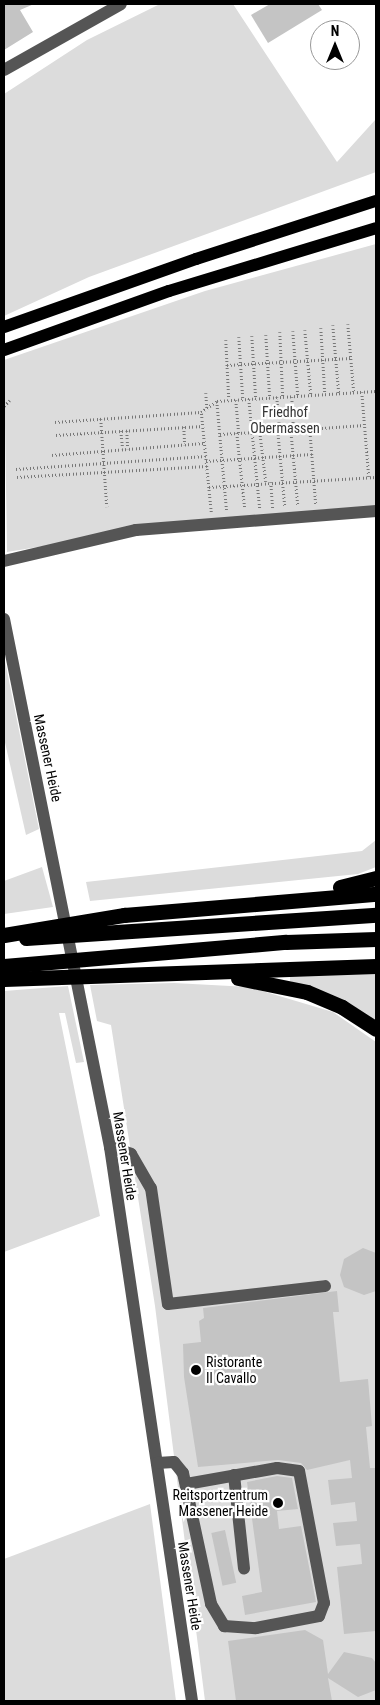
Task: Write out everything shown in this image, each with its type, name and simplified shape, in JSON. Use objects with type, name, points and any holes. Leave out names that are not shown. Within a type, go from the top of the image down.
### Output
[{"type":"highway","points":[[4,935],[252,901],[376,878]]},
{"type":"highway","points":[[252,901],[376,894]]},
{"type":"highway","points":[[80,926],[376,915]]},
{"type":"highway","points":[[4,941],[57,929]]},
{"type":"highway","points":[[4,966],[85,956],[376,939]]},
{"type":"highway","points":[[4,979],[202,974],[376,966]]},
{"type":"highway","points":[[202,974],[307,992],[342,1006],[376,1030]]},
{"type":"main road","points":[[4,327],[196,259],[376,202]]},
{"type":"main road","points":[[4,350],[179,288],[376,228]]},
{"type":"street","points":[[4,70],[102,9],[121,4]]},
{"type":"street","points":[[4,561],[136,530],[376,511]]},
{"type":"street","name":"Massener Heide","points":[[4,619],[110,1147],[192,1701]]},
{"type":"street","points":[[110,1147],[131,1154],[150,1188],[168,1304],[324,1286]]},
{"type":"street","points":[[157,1463],[180,1465],[218,1620],[238,1630],[314,1619],[324,1603],[299,1471],[288,1467],[186,1484]]},
{"type":"street","points":[[234,1475],[244,1568]]},
{"type":"path","points":[[348,324],[354,393]]},
{"type":"path","points":[[333,325],[339,394]]},
{"type":"path","points":[[321,328],[325,394]]},
{"type":"path","points":[[305,330],[310,395]]},
{"type":"path","points":[[293,331],[298,396]]},
{"type":"path","points":[[280,332],[284,397]]},
{"type":"path","points":[[266,335],[270,398]]},
{"type":"path","points":[[252,336],[256,398]]},
{"type":"path","points":[[239,337],[243,399]]},
{"type":"path","points":[[226,340],[229,400]]},
{"type":"path","points":[[227,365],[351,358]]},
{"type":"path","points":[[55,422],[201,412],[217,401],[376,391]]},
{"type":"path","points":[[362,392],[369,477]]},
{"type":"path","points":[[206,394],[207,408]]},
{"type":"path","points":[[292,396],[293,455],[298,507]]},
{"type":"path","points":[[277,397],[280,456],[286,508]]},
{"type":"path","points":[[249,399],[260,511]]},
{"type":"path","points":[[4,406],[10,400]]},
{"type":"path","points":[[236,400],[239,459],[245,512]]},
{"type":"path","points":[[217,401],[227,514]]},
{"type":"path","points":[[201,412],[212,524]]},
{"type":"path","points":[[101,419],[106,507]]},
{"type":"path","points":[[56,435],[202,426]]},
{"type":"path","points":[[220,434],[364,426]]},
{"type":"path","points":[[184,427],[185,445]]},
{"type":"path","points":[[310,429],[316,516]]},
{"type":"path","points":[[127,430],[128,449]]},
{"type":"path","points":[[121,431],[123,450]]},
{"type":"path","points":[[260,432],[266,483]]},
{"type":"path","points":[[122,441],[128,440]]},
{"type":"path","points":[[52,455],[204,443]]},
{"type":"path","points":[[206,461],[312,454]]},
{"type":"path","points":[[16,469],[206,456]]},
{"type":"path","points":[[16,477],[207,466]]},
{"type":"path","points":[[209,487],[376,477]]},
{"type":"path","points":[[270,482],[273,509]]},
{"type":"green space","points":[[160,4],[233,4],[337,162],[376,119],[376,172],[89,277],[4,316],[4,94],[87,40]]},
{"type":"green space","name":"Friedhof Obermassen","points":[[376,244],[376,507],[205,520],[7,552],[4,360],[205,291]]},
{"type":"green space","points":[[4,656],[39,829],[26,835],[4,738]]},
{"type":"green space","points":[[376,840],[376,867],[358,874],[90,901],[86,882],[362,851]]},
{"type":"green space","points":[[42,867],[53,907],[4,914],[4,881]]},
{"type":"green space","points":[[376,974],[376,1024],[345,1003],[290,981],[290,975]]},
{"type":"green space","name":"Reitsportzentrum Massener Heide","points":[[174,983],[249,987],[333,1012],[376,1042],[376,1701],[205,1701],[155,1306],[111,1025],[97,1021],[90,985]]},
{"type":"green space","points":[[68,986],[84,1062],[76,1063],[65,1013],[59,1013],[100,1216],[4,1252],[4,991]]},
{"type":"green space","points":[[150,1504],[176,1701],[4,1701],[4,1559]]},
{"type":"building","points":[[4,4],[34,4],[20,10],[33,32],[4,50]]},
{"type":"building","points":[[270,4],[318,4],[322,10],[268,43],[251,15]]},
{"type":"building","points":[[363,1248],[376,1253],[376,1291],[364,1295],[344,1287],[340,1275],[344,1259]]},
{"type":"building","points":[[337,1291],[339,1312],[333,1312],[340,1382],[368,1379],[372,1426],[366,1427],[370,1468],[376,1468],[376,1631],[344,1634],[337,1567],[362,1564],[360,1544],[336,1546],[333,1523],[357,1521],[355,1502],[331,1505],[328,1480],[352,1478],[350,1460],[307,1470],[301,1463],[278,1460],[198,1467],[184,1377],[183,1344],[201,1342],[199,1321],[204,1318],[203,1308]]},
{"type":"building","points":[[277,1476],[292,1478],[298,1509],[277,1511],[279,1529],[301,1526],[316,1602],[245,1615],[242,1596],[262,1592],[247,1482]]},
{"type":"building","points":[[225,1530],[236,1583],[223,1586],[211,1533]]},
{"type":"building","points":[[305,1630],[323,1640],[328,1674],[344,1652],[372,1658],[376,1663],[376,1690],[358,1697],[328,1678],[332,1701],[236,1701],[228,1641]]},
{"type":"place","name":"Ristorante Il Cavallo","points":[[196,1370]]},
{"type":"place","name":"Reitsportzentrum Massener Heide","points":[[278,1503]]}]
